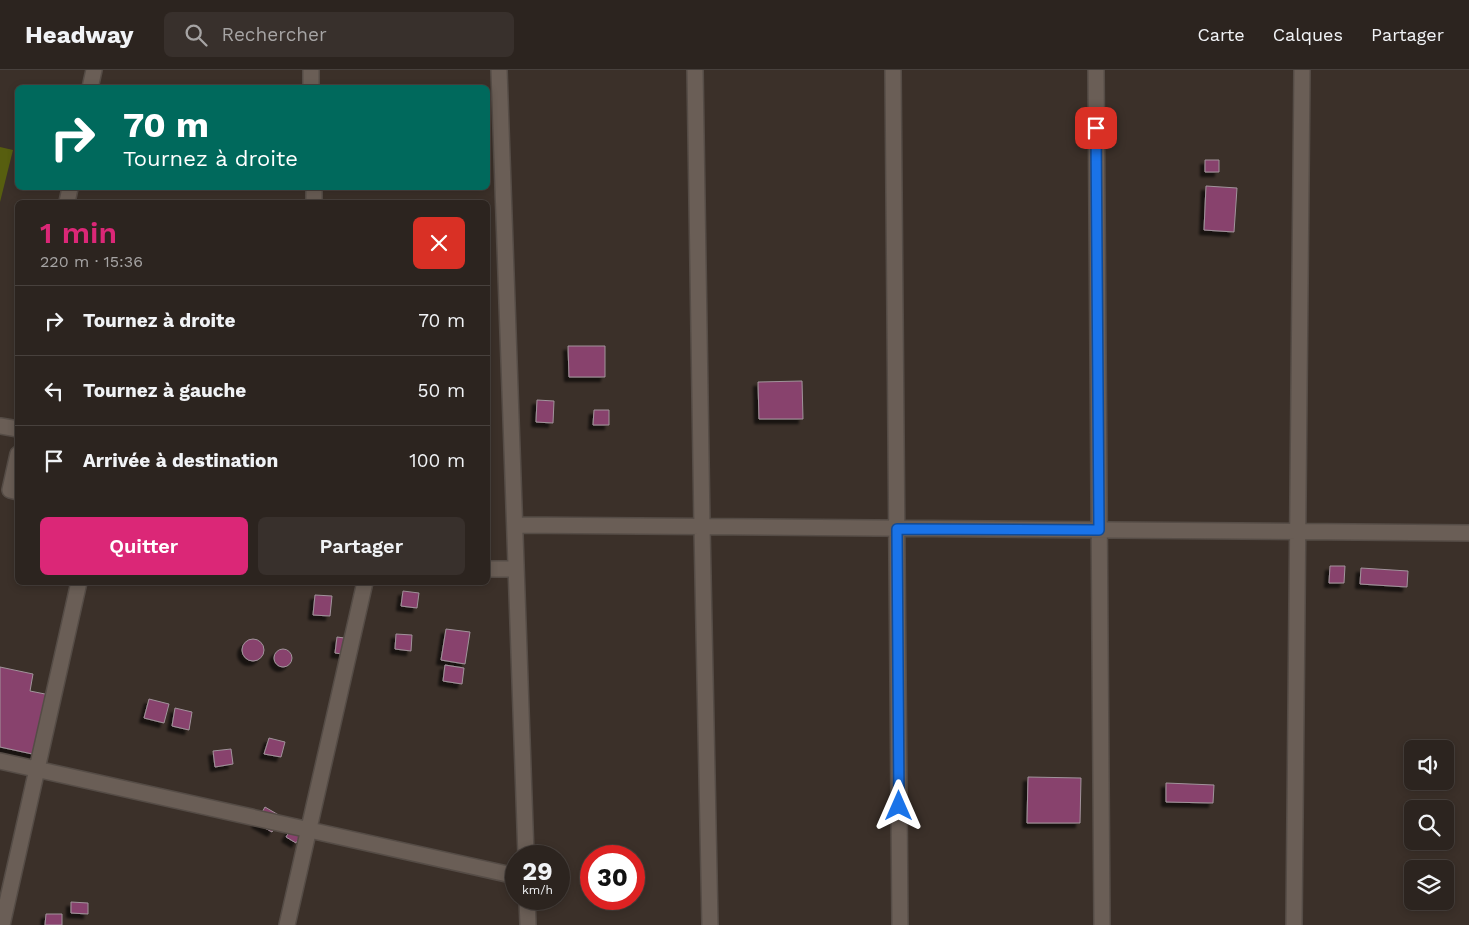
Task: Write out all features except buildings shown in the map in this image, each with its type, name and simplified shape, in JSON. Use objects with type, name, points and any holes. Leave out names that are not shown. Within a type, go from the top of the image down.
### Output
[{"type":"street","points":[[91,85],[94,70]]},
{"type":"street","points":[[311,70],[311,85]]},
{"type":"street","points":[[500,70],[526,845]]},
{"type":"street","points":[[695,70],[710,925]]},
{"type":"street","points":[[893,70],[900,925]]},
{"type":"street","points":[[1096,70],[1102,925]]},
{"type":"street","points":[[1294,925],[1302,70]]},
{"type":"street","points":[[0,426],[15,428]]},
{"type":"street","points":[[15,468],[10,490],[15,491]]},
{"type":"street","points":[[515,525],[1469,533]]},
{"type":"street","points":[[490,568],[516,569]]},
{"type":"street","points":[[2,925],[78,585]]},
{"type":"street","points":[[287,925],[364,585]]},
{"type":"street","points":[[0,761],[505,874]]},
{"type":"street","points":[[527,910],[528,925]]},
{"type":"green space","points":[[0,147],[13,150],[0,202]]},
{"type":"route","points":[[899,806],[897,529],[1099,530],[1096,128]]}]
